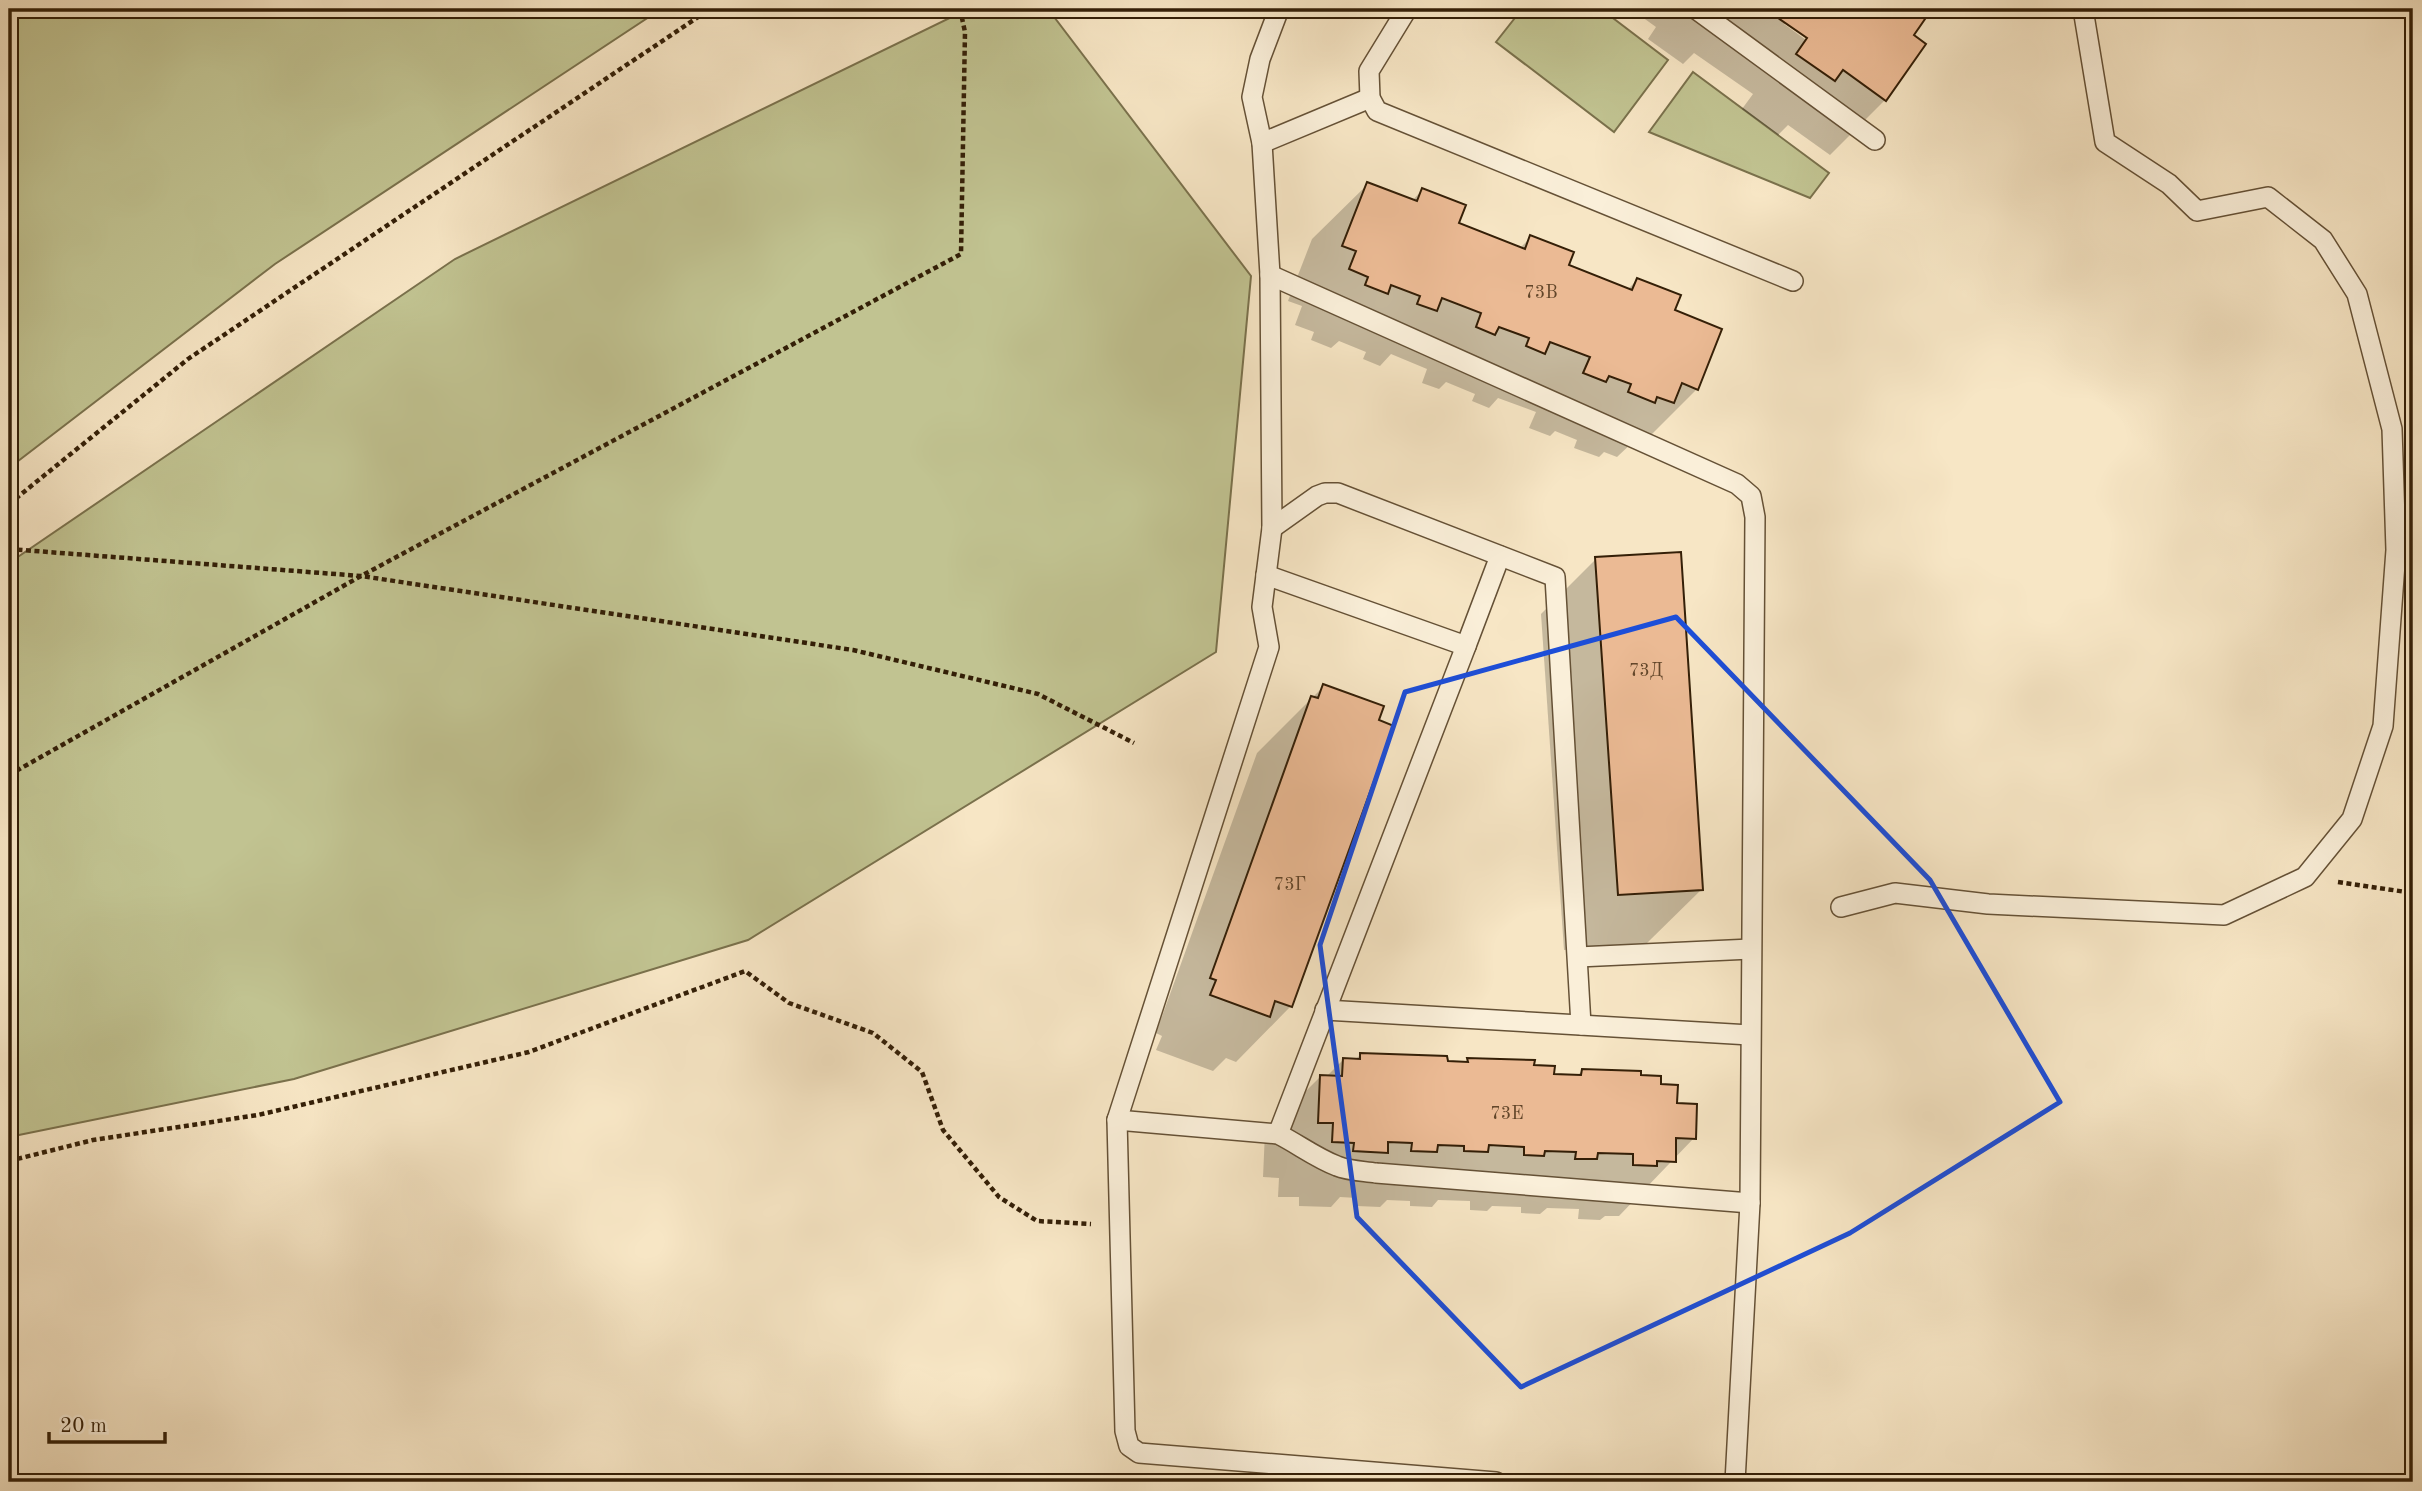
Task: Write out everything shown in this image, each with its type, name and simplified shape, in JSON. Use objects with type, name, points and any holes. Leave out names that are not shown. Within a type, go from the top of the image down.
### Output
[{"type":"lane","points":[[1279,9],[1260,59],[1252,97],[1262,144],[1270,275],[1272,528],[1262,607],[1269,647],[1117,1120],[1125,1431],[1129,1447],[1139,1453],[1496,1482]]},
{"type":"lane","points":[[1407,9],[1369,71],[1370,98],[1377,111],[1793,281]]},
{"type":"lane","points":[[1696,9],[1875,140]]},
{"type":"lane","points":[[1840,907],[1895,893],[1988,904],[2224,915],[2305,877],[2352,819],[2383,726],[2396,550],[2392,429],[2357,293],[2323,240],[2268,197],[2197,212],[2169,184],[2105,142],[2083,9]]},
{"type":"lane","points":[[1262,144],[1370,98]]},
{"type":"lane","points":[[1270,275],[1737,484],[1751,496],[1755,517],[1750,1203],[1735,1482]]},
{"type":"lane","points":[[1272,528],[1317,496],[1338,493],[1555,576],[1581,1025]]},
{"type":"lane","points":[[1278,1134],[1500,555]]},
{"type":"lane","points":[[1266,575],[1466,646]]},
{"type":"lane","points":[[1578,957],[1751,949]]},
{"type":"lane","points":[[1325,1010],[1750,1035]]},
{"type":"lane","points":[[1117,1120],[1278,1134],[1316,1157],[1340,1167],[1376,1173],[1750,1203]]},
{"type":"path","points":[[9,504],[188,359],[710,9]]},
{"type":"path","points":[[9,775],[361,576],[961,254],[965,32],[960,9]]},
{"type":"path","points":[[9,549],[361,576],[853,650],[1038,694],[1134,743]]},
{"type":"path","points":[[2305,877],[2413,893]]},
{"type":"path","points":[[9,1161],[93,1140],[258,1115],[528,1052],[745,971],[789,1003],[873,1033],[922,1072],[943,1130],[999,1197],[1037,1221],[1120,1225]]},
{"type":"highlighted area","points":[[1676,617],[1930,880],[2060,1102],[1850,1233],[1521,1387],[1357,1217],[1320,945],[1405,692]]},
{"type":"green space","points":[[9,9],[661,9],[275,264],[9,468]]},
{"type":"green space","points":[[968,9],[1048,9],[1251,276],[1216,652],[748,940],[294,1079],[9,1137],[9,563],[455,259]]},
{"type":"green space","points":[[1522,9],[1601,9],[1668,60],[1614,132],[1496,42]]},
{"type":"green space","points":[[1693,72],[1829,173],[1810,198],[1649,132]]},
{"type":"building","points":[[1765,9],[1910,9],[1925,19],[1914,35],[1926,44],[1886,101],[1843,70],[1835,81],[1796,54],[1807,38]]},
{"type":"building","points":[[1367,182],[1417,201],[1422,188],[1466,205],[1459,223],[1525,249],[1530,235],[1574,252],[1569,265],[1632,290],[1637,278],[1681,295],[1675,310],[1722,329],[1698,390],[1682,383],[1674,403],[1657,397],[1655,403],[1628,392],[1631,384],[1609,376],[1606,382],[1583,373],[1590,357],[1550,342],[1545,354],[1526,346],[1529,338],[1499,327],[1495,335],[1476,327],[1481,313],[1442,298],[1437,311],[1417,304],[1420,296],[1391,285],[1388,294],[1365,285],[1368,277],[1349,269],[1356,251],[1342,246]]},
{"type":"building","points":[[1681,552],[1703,890],[1618,895],[1595,557]]},
{"type":"building","points":[[1323,684],[1384,706],[1379,720],[1394,726],[1292,1007],[1275,1001],[1270,1017],[1210,995],[1216,980],[1210,978],[1311,696],[1318,698]]},
{"type":"building","points":[[1360,1053],[1447,1056],[1448,1061],[1468,1062],[1467,1058],[1535,1060],[1534,1065],[1555,1066],[1554,1074],[1581,1075],[1582,1069],[1641,1071],[1641,1075],[1661,1076],[1661,1084],[1678,1085],[1677,1103],[1697,1104],[1696,1139],[1676,1138],[1676,1162],[1657,1161],[1657,1166],[1633,1165],[1633,1154],[1598,1153],[1597,1159],[1575,1159],[1576,1152],[1545,1151],[1544,1156],[1524,1155],[1524,1147],[1489,1145],[1488,1152],[1464,1151],[1464,1146],[1438,1145],[1437,1152],[1411,1151],[1412,1143],[1388,1142],[1388,1153],[1353,1151],[1354,1143],[1332,1142],[1333,1123],[1318,1123],[1320,1075],[1342,1076],[1343,1058],[1360,1059]]}]
